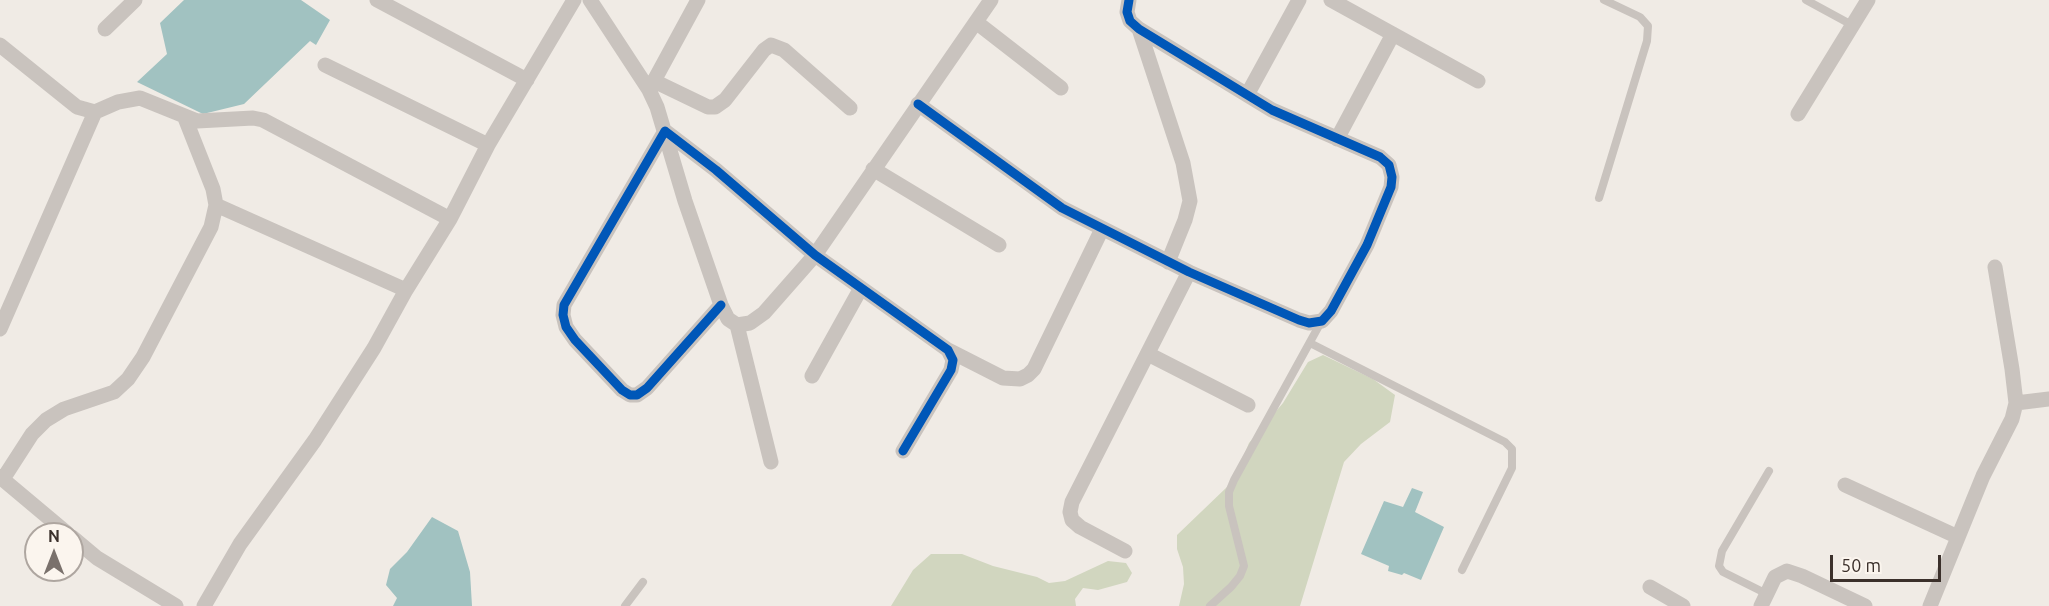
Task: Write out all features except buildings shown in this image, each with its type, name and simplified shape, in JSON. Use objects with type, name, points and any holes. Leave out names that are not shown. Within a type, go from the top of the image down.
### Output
[{"type":"street","points":[[105,29],[135,0]]},
{"type":"street","points":[[376,0],[527,80]]},
{"type":"street","points":[[204,606],[240,543],[343,400],[450,219],[488,145],[574,0]]},
{"type":"street","points":[[590,0],[652,85],[676,176],[721,305],[728,320],[737,325],[750,323],[764,314],[815,255],[991,0]]},
{"type":"street","points":[[652,85],[698,0]]},
{"type":"street","points":[[918,104],[1062,208],[1189,272],[1299,320],[1309,323],[1322,321],[1330,311],[1366,245],[1391,187],[1392,177],[1389,165],[1380,157],[1272,110],[1139,29],[1130,21],[1127,12],[1129,0]]},
{"type":"street","points":[[1247,95],[1299,0]]},
{"type":"street","points":[[1331,0],[1478,81]]},
{"type":"street","points":[[1798,114],[1868,0]]},
{"type":"street","points":[[976,22],[1061,88]]},
{"type":"street","points":[[1139,29],[1183,163],[1190,201],[1168,262]]},
{"type":"street","points":[[1337,139],[1394,34]]},
{"type":"street","points":[[0,45],[76,107],[95,112],[118,102],[140,98],[197,121],[253,118],[263,120],[450,219]]},
{"type":"street","points":[[652,85],[708,107],[715,107],[725,100],[764,50],[771,45],[784,50],[850,108]]},
{"type":"street","points":[[325,65],[488,145]]},
{"type":"street","points":[[0,329],[95,112]]},
{"type":"street","points":[[54,522],[2,478],[32,434],[46,420],[64,409],[114,392],[128,379],[143,357],[212,227],[216,205],[213,189],[185,118]]},
{"type":"street","points":[[665,131],[716,170],[815,255],[948,350],[1003,378],[1020,379],[1034,369],[1102,229]]},
{"type":"street","points":[[665,131],[564,305],[563,315],[566,327],[574,340],[622,390],[630,395],[637,395],[647,388],[721,305]]},
{"type":"street","points":[[873,169],[999,245]]},
{"type":"street","points":[[216,205],[406,290]]},
{"type":"street","points":[[1930,606],[1993,454],[2012,419],[2016,403],[1995,267]]},
{"type":"street","points":[[1125,551],[1080,527],[1072,520],[1070,512],[1072,502],[1189,272]]},
{"type":"street","points":[[812,376],[861,288]]},
{"type":"street","points":[[737,325],[771,462]]},
{"type":"street","points":[[903,451],[951,370],[953,360],[948,350]]},
{"type":"street","points":[[1148,354],[1248,405]]},
{"type":"street","points":[[2016,403],[2049,399]]},
{"type":"street","points":[[1845,485],[1958,537]]},
{"type":"street","points":[[84,547],[97,558],[176,606]]},
{"type":"street","points":[[1764,600],[1775,577],[1787,571],[1865,606]]},
{"type":"street","points":[[1650,587],[1683,606]]},
{"type":"lane","points":[[1599,198],[1644,54],[1648,26],[1640,17],[1604,0]]},
{"type":"lane","points":[[1806,0],[1852,25]]},
{"type":"lane","points":[[1210,606],[1231,587],[1240,576],[1244,566],[1229,506],[1229,492],[1322,321]]},
{"type":"lane","points":[[1310,343],[1505,442],[1512,449],[1512,468],[1462,570]]},
{"type":"lane","points":[[1764,600],[1723,572],[1719,566],[1722,551],[1769,471]]},
{"type":"lane","points":[[624,606],[643,582]]},
{"type":"green space","points":[[1323,355],[1373,379],[1395,395],[1390,422],[1361,444],[1344,462],[1300,606],[1179,606],[1184,584],[1183,567],[1177,549],[1177,535],[1227,487],[1249,443],[1283,403],[1308,362]]},
{"type":"green space","points":[[931,554],[962,554],[993,566],[1037,577],[1049,583],[1065,581],[1108,561],[1126,563],[1132,573],[1127,582],[1098,590],[1083,588],[1075,599],[1076,606],[891,606],[913,570]]},
{"type":"water","points":[[184,0],[301,0],[330,20],[316,45],[310,41],[244,104],[203,114],[137,82],[167,54],[160,23]]},
{"type":"water","points":[[1412,488],[1423,492],[1415,512],[1444,527],[1421,580],[1404,573],[1402,575],[1388,571],[1389,566],[1361,554],[1384,501],[1403,507]]},
{"type":"water","points":[[432,517],[458,531],[470,572],[472,606],[393,606],[397,598],[386,585],[390,569],[407,552]]},
{"type":"cycle path","points":[[918,104],[1062,208],[1189,272],[1299,320],[1309,323],[1322,321],[1331,311],[1367,245],[1391,187],[1392,177],[1389,165],[1380,157],[1272,110],[1139,29],[1130,21],[1127,12],[1129,0]]},
{"type":"cycle path","points":[[721,305],[647,388],[637,395],[630,395],[622,390],[575,340],[566,327],[563,315],[564,305],[665,131],[716,170],[815,255],[948,350],[953,360],[951,370],[903,451]]}]
